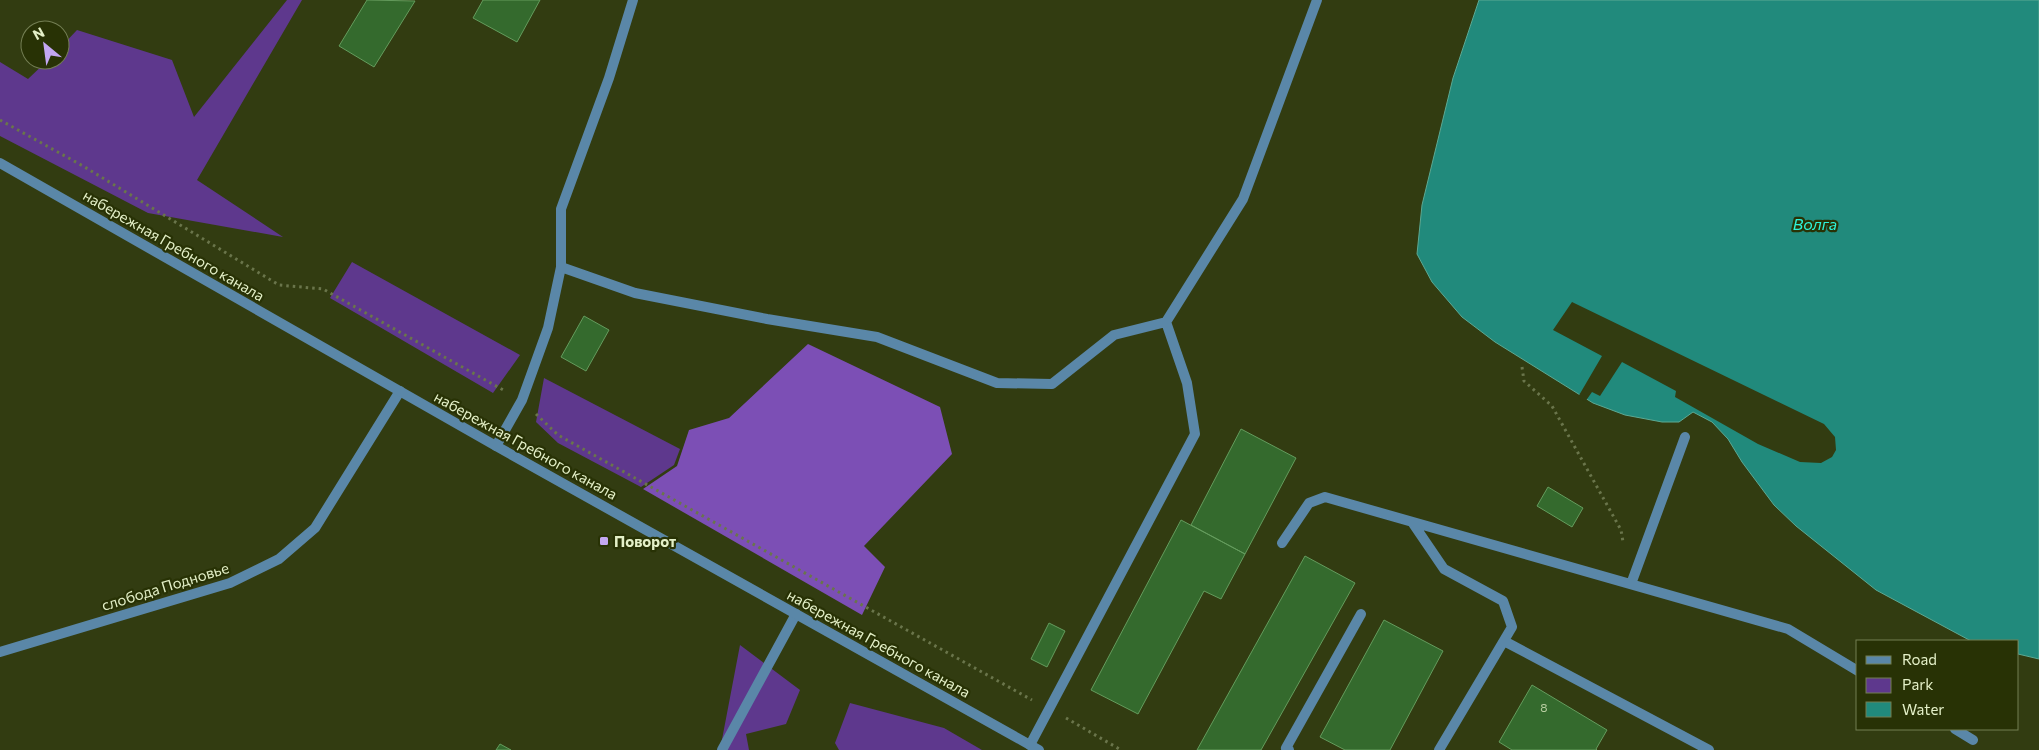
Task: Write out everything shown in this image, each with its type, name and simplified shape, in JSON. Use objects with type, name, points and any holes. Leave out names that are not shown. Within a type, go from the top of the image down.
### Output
[{"type":"street","points":[[496,446],[522,400],[548,328],[561,267],[561,209],[609,78],[633,0]]},
{"type":"street","points":[[561,267],[635,293],[767,319],[877,337],[997,383],[1052,384],[1114,335],[1166,322],[1243,199],[1317,0]]},
{"type":"street","name":"набережная Гребного канала","points":[[0,164],[496,446],[1034,747]]},
{"type":"street","points":[[1034,747],[1048,708],[1195,434],[1187,383],[1166,322]]},
{"type":"street","name":"слобода Подновье","points":[[0,652],[230,583],[279,559],[314,528],[400,391]]},
{"type":"street","points":[[1631,584],[1685,437]]},
{"type":"street","points":[[1282,543],[1309,503],[1325,497],[1788,629],[1856,670]]},
{"type":"street","points":[[1412,522],[1444,569],[1503,602],[1512,628],[1439,750]]},
{"type":"street","points":[[722,750],[796,614]]},
{"type":"street","points":[[1289,750],[1286,748],[1361,614]]},
{"type":"street","points":[[1504,641],[1709,750]]},
{"type":"street","points":[[1957,730],[1973,740]]},
{"type":"path","points":[[0,120],[82,166],[279,285],[323,289],[522,400],[558,435],[1121,750]]},
{"type":"path","points":[[1522,367],[1524,381],[1552,406],[1621,530],[1624,548]]},
{"type":"green space","points":[[287,0],[302,0],[197,180],[283,237],[148,213],[0,136],[0,62],[28,79],[37,70],[70,70],[70,37],[77,30],[172,60],[194,117]]},
{"type":"green space","points":[[352,262],[520,355],[493,393],[330,298]]},
{"type":"green space","points":[[544,378],[680,449],[674,465],[641,487],[558,443],[536,422]]},
{"type":"green space","points":[[740,645],[800,690],[786,724],[746,734],[749,750],[720,750]]},
{"type":"green space","points":[[850,703],[944,728],[982,750],[839,750],[835,743]]},
{"type":"shaded area","points":[[808,344],[940,407],[952,454],[864,546],[885,567],[862,615],[643,489],[677,466],[689,430],[729,418]]},
{"type":"water","name":"Волга","points":[[1479,0],[2039,0],[2039,659],[2019,654],[2019,640],[1969,640],[1876,590],[1796,526],[1774,505],[1742,462],[1728,439],[1712,422],[1693,412],[1679,422],[1662,422],[1625,415],[1593,403],[1495,342],[1462,317],[1432,282],[1417,254],[1422,205],[1453,78]]},
{"type":"pier","points":[[1572,302],[1824,424],[1835,437],[1836,450],[1832,457],[1821,463],[1800,462],[1758,444],[1675,397],[1676,391],[1622,362],[1600,396],[1592,392],[1585,402],[1578,397],[1602,356],[1553,330]]},
{"type":"building","points":[[367,0],[415,1],[374,67],[339,46]]},
{"type":"building","points":[[483,0],[540,0],[517,42],[473,18]]},
{"type":"building","points":[[584,316],[609,330],[586,371],[561,357]]},
{"type":"building","points":[[1241,429],[1296,458],[1245,554],[1191,525]]},
{"type":"building","points":[[1548,487],[1583,508],[1572,527],[1537,506]]},
{"type":"building","points":[[1181,520],[1245,554],[1221,599],[1204,591],[1138,714],[1091,690]]},
{"type":"building","points":[[1305,556],[1355,583],[1261,750],[1197,750]]},
{"type":"building","points":[[1384,620],[1443,651],[1390,750],[1345,750],[1320,737]]},
{"type":"building","points":[[1049,623],[1065,631],[1047,667],[1031,659]]},
{"type":"building","points":[[1532,685],[1607,730],[1597,750],[1512,750],[1499,742]]},
{"type":"building","points":[[500,744],[511,750],[496,750]]},
{"type":"place","name":"Поворот","points":[[604,541]]}]
